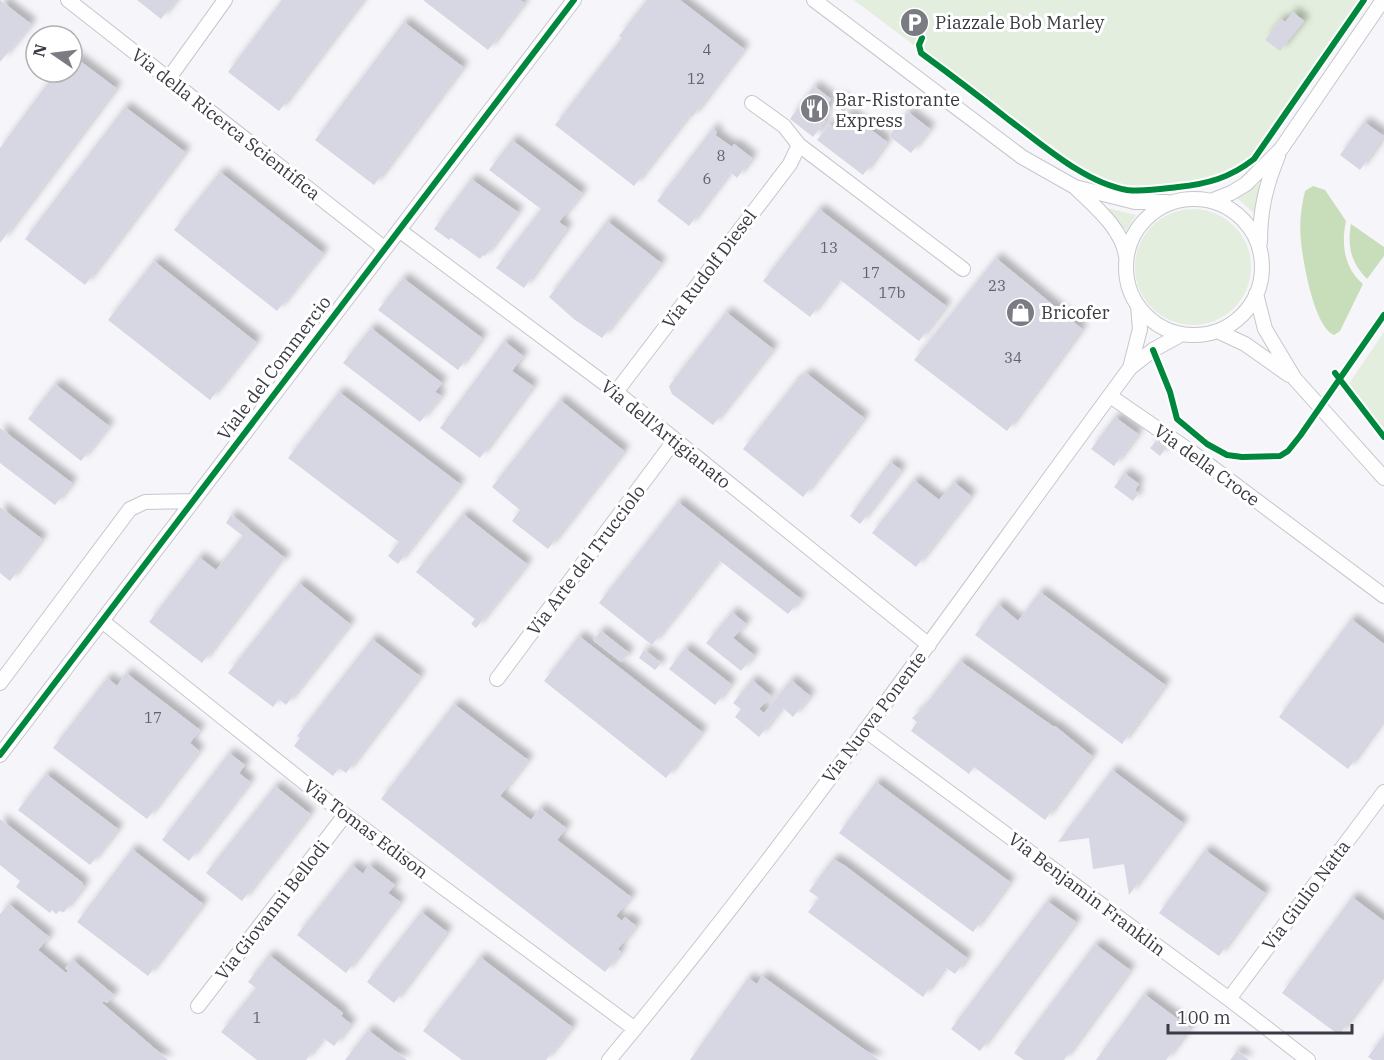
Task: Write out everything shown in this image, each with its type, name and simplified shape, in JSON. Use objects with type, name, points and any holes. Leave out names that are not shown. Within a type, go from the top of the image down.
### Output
[{"type":"street","name":"Via della Ricerca Scientifica","points":[[68,0],[384,248]]},
{"type":"street","points":[[169,78],[225,0]]},
{"type":"street","name":"Viale del Commercio","points":[[0,755],[573,0]]},
{"type":"street","points":[[814,0],[1022,157],[1075,187],[1135,202],[1175,202],[1193,199],[1211,201],[1227,208],[1242,219],[1250,228],[1260,250]]},
{"type":"street","points":[[1211,201],[1246,184],[1281,149],[1383,0]]},
{"type":"street","points":[[752,103],[784,126],[800,145],[963,269]]},
{"type":"street","name":"Via Rudolf Diesel","points":[[616,392],[789,164],[800,145]]},
{"type":"street","points":[[1075,187],[1117,233],[1124,244],[1129,284],[1138,306],[1157,325],[1182,334],[1194,335],[1217,331],[1240,317],[1256,294],[1262,272],[1259,225],[1262,199],[1281,149]]},
{"type":"street","points":[[1126,260],[1131,241],[1142,224],[1157,210],[1175,202]]},
{"type":"street","name":"Via dell'Artigianato","points":[[399,230],[616,392],[929,645]]},
{"type":"street","points":[[1256,294],[1265,329],[1295,379],[1384,478]]},
{"type":"street","name":"Via Nuova Ponente","points":[[1130,368],[1140,329],[1138,306]]},
{"type":"street","points":[[1217,331],[1245,344],[1295,379]]},
{"type":"street","name":"Via Nuova Ponente","points":[[609,1060],[710,935],[929,645],[1130,368],[1153,350],[1182,334]]},
{"type":"street","name":"Via della Croce","points":[[1110,396],[1193,453],[1384,596]]},
{"type":"street","name":"Via Arte del Trucciolo","points":[[497,679],[674,441]]},
{"type":"street","points":[[0,683],[130,509],[145,502],[192,501]]},
{"type":"street","name":"Via Tomas Edison","points":[[102,621],[345,815],[635,1029]]},
{"type":"street","name":"Via Benjamin Franklin","points":[[865,730],[1308,1060]]},
{"type":"street","name":"Via Giulio Natta","points":[[1229,999],[1384,792]]},
{"type":"street","name":"Via Giovanni Bellodi","points":[[198,1006],[345,815]]},
{"type":"shaded area","points":[[854,0],[1369,0],[1244,167],[1193,185],[1156,189],[1115,187],[1086,175]]},
{"type":"shaded area","points":[[1262,182],[1255,214],[1237,198]]},
{"type":"shaded area","points":[[1313,186],[1325,190],[1346,221],[1344,247],[1348,263],[1363,284],[1340,331],[1334,335],[1327,330],[1315,307],[1302,251],[1300,228],[1302,203],[1305,191]]},
{"type":"shaded area","points":[[1107,208],[1136,215],[1126,231]]},
{"type":"shaded area","points":[[1193,209],[1215,213],[1234,226],[1247,245],[1251,267],[1247,289],[1234,308],[1215,321],[1193,325],[1171,321],[1152,308],[1139,289],[1135,267],[1139,245],[1152,226],[1171,213]]},
{"type":"shaded area","points":[[1351,224],[1384,247],[1384,256],[1367,279],[1357,266],[1352,254]]},
{"type":"shaded area","points":[[1384,332],[1384,431],[1348,385]]},
{"type":"building","points":[[0,0],[31,24],[24,24],[24,33],[0,62]]},
{"type":"building","points":[[137,0],[176,0],[161,19]]},
{"type":"building","points":[[282,0],[363,0],[279,111],[228,72]]},
{"type":"building","points":[[423,0],[520,0],[524,3],[488,50]]},
{"type":"building","points":[[647,0],[680,0],[744,49],[692,117],[689,115],[634,186],[555,125],[622,38],[619,36]]},
{"type":"building","points":[[1293,12],[1304,21],[1280,51],[1265,40],[1281,19],[1285,22]]},
{"type":"building","points":[[404,22],[463,67],[374,185],[315,140]]},
{"type":"building","points":[[84,64],[116,88],[0,243],[0,148],[47,84],[84,84]]},
{"type":"building","points":[[814,86],[831,99],[827,105],[830,107],[822,118],[825,121],[813,137],[790,119]]},
{"type":"building","points":[[839,97],[849,105],[844,112],[834,104]]},
{"type":"building","points":[[125,107],[185,152],[85,285],[25,239]]},
{"type":"building","points":[[908,112],[930,129],[911,153],[889,136]]},
{"type":"building","points":[[849,113],[887,142],[863,175],[817,140],[829,124],[834,128],[842,117],[845,119]]},
{"type":"building","points":[[1364,122],[1384,136],[1360,170],[1340,155]]},
{"type":"building","points":[[713,128],[717,132],[715,135],[732,147],[734,144],[752,158],[737,178],[730,172],[689,226],[657,201]]},
{"type":"building","points":[[512,140],[582,193],[559,222],[567,228],[524,288],[496,268],[541,209],[489,170]]},
{"type":"building","points":[[220,172],[323,253],[277,311],[174,230]]},
{"type":"building","points":[[471,179],[518,212],[485,256],[483,255],[480,259],[434,229]]},
{"type":"building","points":[[819,209],[946,306],[919,341],[839,279],[810,317],[763,281]]},
{"type":"building","points":[[607,221],[661,263],[602,338],[575,320],[549,297]]},
{"type":"building","points":[[996,258],[1082,329],[1007,431],[914,360]]},
{"type":"building","points":[[154,261],[256,342],[210,400],[108,320]]},
{"type":"building","points":[[403,278],[482,338],[458,370],[378,310]]},
{"type":"building","points":[[726,312],[773,349],[713,425],[672,394],[669,386]]},
{"type":"building","points":[[371,328],[442,383],[435,392],[441,396],[420,422],[343,363]]},
{"type":"building","points":[[504,341],[523,356],[512,371],[533,386],[480,458],[440,428]]},
{"type":"building","points":[[806,373],[864,418],[803,497],[743,449],[797,380],[799,381]]},
{"type":"building","points":[[55,384],[109,426],[81,461],[28,419]]},
{"type":"building","points":[[339,392],[460,484],[398,564],[388,556],[399,542],[288,458]]},
{"type":"building","points":[[560,400],[624,451],[548,549],[512,521],[520,510],[492,487]]},
{"type":"building","points":[[1115,417],[1138,434],[1114,466],[1091,449]]},
{"type":"building","points":[[0,428],[72,483],[55,505],[0,463]]},
{"type":"building","points":[[1156,441],[1166,448],[1160,456],[1150,448]]},
{"type":"building","points":[[890,462],[901,470],[860,524],[850,516]]},
{"type":"building","points":[[1124,473],[1139,484],[1134,491],[1138,494],[1133,501],[1114,487]]},
{"type":"building","points":[[914,480],[939,500],[954,482],[971,496],[916,567],[872,533]]},
{"type":"building","points":[[678,502],[801,599],[788,614],[719,560],[652,645],[599,603]]},
{"type":"building","points":[[0,507],[42,539],[10,581],[0,573]]},
{"type":"building","points":[[463,514],[527,564],[476,628],[471,624],[475,619],[416,572]]},
{"type":"building","points":[[231,515],[285,558],[280,565],[278,563],[202,663],[149,622],[199,557],[216,570],[243,536],[226,523]]},
{"type":"building","points":[[299,583],[350,624],[286,705],[279,699],[273,707],[228,673]]},
{"type":"building","points":[[1040,592],[1165,685],[1122,744],[975,635],[998,604],[1018,621]]},
{"type":"building","points":[[732,612],[746,624],[733,638],[754,655],[741,671],[706,643]]},
{"type":"building","points":[[1351,619],[1384,644],[1384,719],[1348,769],[1279,717]]},
{"type":"building","points":[[601,631],[629,653],[621,662],[593,640]]},
{"type":"building","points":[[579,636],[702,732],[666,778],[544,681]]},
{"type":"building","points":[[372,639],[420,676],[346,773],[339,768],[333,776],[294,746],[300,738],[297,736]]},
{"type":"building","points":[[685,648],[731,684],[715,705],[669,669]]},
{"type":"building","points":[[644,650],[661,663],[655,670],[639,658]]},
{"type":"building","points":[[960,661],[1055,726],[1092,756],[1045,820],[974,767],[969,774],[911,731],[917,722],[912,718],[922,709]]},
{"type":"building","points":[[126,673],[200,730],[190,743],[199,751],[147,819],[53,748],[107,678],[117,686]]},
{"type":"building","points":[[752,680],[771,696],[759,709],[764,713],[791,680],[810,696],[793,717],[782,707],[759,737],[735,717],[741,709],[733,703]]},
{"type":"building","points":[[454,704],[528,760],[500,796],[531,820],[540,808],[566,828],[557,840],[631,897],[616,916],[622,921],[625,917],[636,926],[618,949],[621,952],[605,972],[381,799]]},
{"type":"building","points":[[229,753],[245,765],[239,773],[250,782],[189,861],[162,840]]},
{"type":"building","points":[[1112,770],[1183,823],[1129,895],[1124,864],[1093,869],[1089,838],[1058,842]]},
{"type":"building","points":[[46,774],[118,829],[90,865],[18,810]]},
{"type":"building","points":[[876,782],[1010,882],[973,932],[839,833]]},
{"type":"building","points":[[275,786],[310,814],[242,901],[206,873]]},
{"type":"building","points":[[0,819],[83,883],[81,884],[84,886],[64,912],[59,911],[56,914],[52,910],[50,913],[16,887],[20,881],[0,865]]},
{"type":"building","points":[[132,849],[203,904],[148,976],[77,922]]},
{"type":"building","points":[[1205,850],[1265,893],[1219,956],[1159,913]]},
{"type":"building","points":[[833,859],[967,958],[955,974],[945,967],[923,997],[808,912],[819,898],[809,891]]},
{"type":"building","points":[[352,865],[363,874],[369,865],[395,885],[388,893],[400,902],[346,973],[297,935]]},
{"type":"building","points":[[1352,897],[1384,921],[1384,974],[1339,1035],[1282,993]]},
{"type":"building","points":[[1047,901],[1076,922],[980,1051],[951,1029]]},
{"type":"building","points":[[9,904],[49,937],[38,950],[66,973],[68,971],[65,968],[73,960],[114,995],[107,1003],[104,1001],[102,1003],[168,1060],[0,1060],[0,914]]},
{"type":"building","points":[[421,912],[447,932],[394,1003],[367,982]]},
{"type":"building","points":[[1095,944],[1130,970],[1064,1060],[1024,1060],[1014,1053]]},
{"type":"building","points":[[269,955],[343,1013],[341,1016],[351,1024],[334,1046],[323,1038],[306,1060],[257,1060],[221,1032],[256,988],[248,982]]},
{"type":"building","points":[[480,957],[572,1027],[546,1060],[462,1060],[423,1031]]},
{"type":"building","points":[[762,976],[879,1060],[690,1060],[748,978],[757,984]]},
{"type":"building","points":[[1144,994],[1190,1028],[1166,1060],[1096,1060]]},
{"type":"building","points":[[368,1030],[407,1060],[345,1060]]},
{"type":"building","points":[[1384,1035],[1384,1060],[1373,1060],[1368,1057]]},
{"type":"building","points":[[1237,1051],[1249,1060],[1230,1060]]},
{"type":"cycle path","points":[[0,755],[574,0]]},
{"type":"cycle path","points":[[922,38],[919,45],[921,53],[1065,162],[1111,186],[1127,190],[1152,190],[1199,184],[1218,179],[1254,159],[1364,0]]},
{"type":"cycle path","points":[[1153,350],[1170,392],[1177,419],[1207,444],[1227,455],[1280,456],[1288,451],[1300,436],[1384,315]]},
{"type":"cycle path","points":[[1335,373],[1384,437]]},
{"type":"place","name":"Piazzale Bob Marley","points":[[914,22]]},
{"type":"place","name":"Bar-Ristorante Express","points":[[814,109]]},
{"type":"place","name":"Bricofer","points":[[1020,312]]}]
